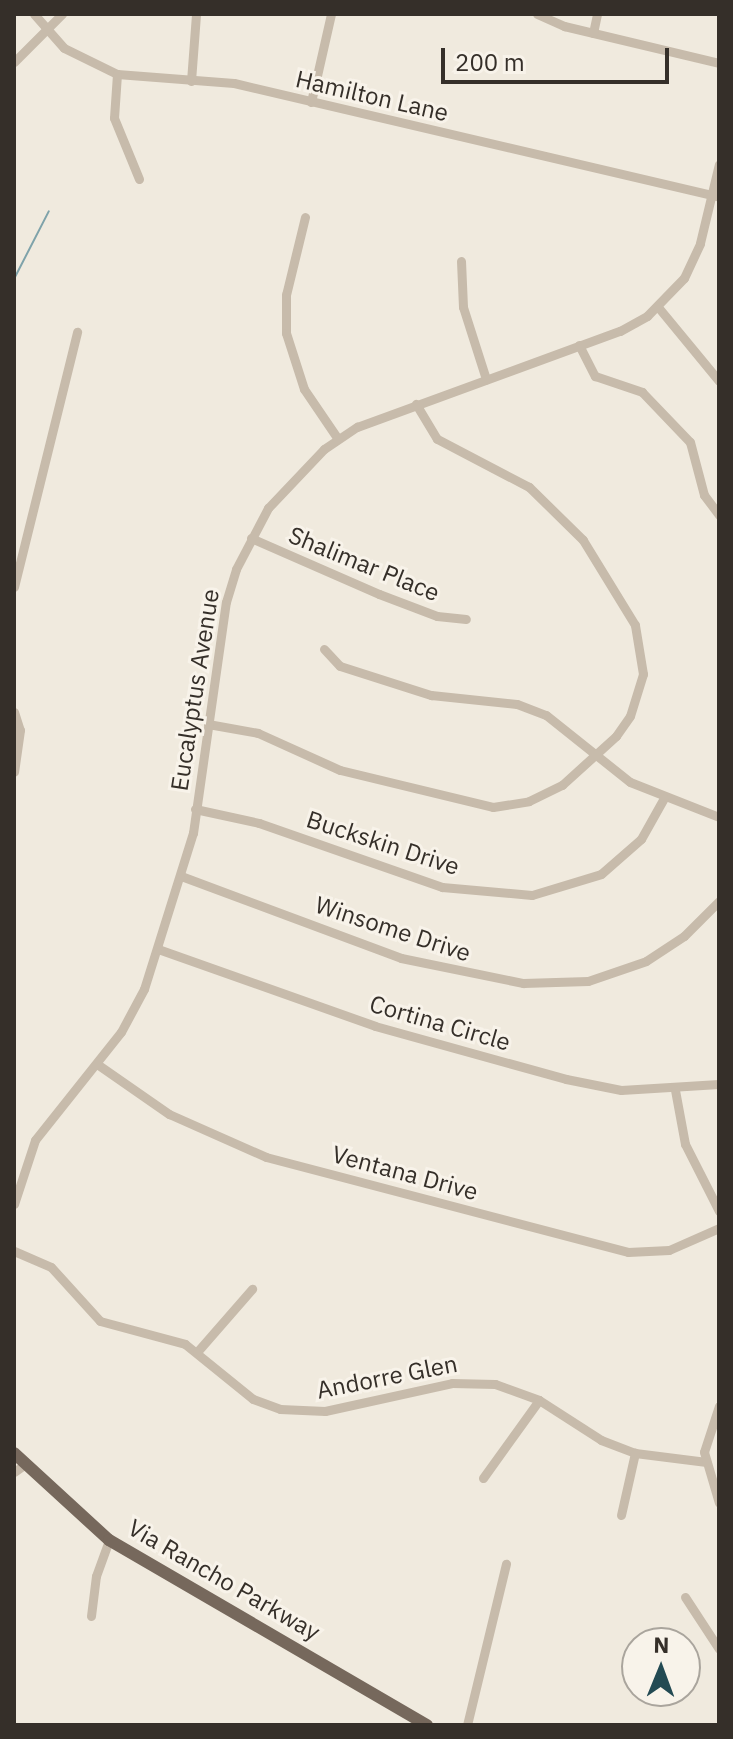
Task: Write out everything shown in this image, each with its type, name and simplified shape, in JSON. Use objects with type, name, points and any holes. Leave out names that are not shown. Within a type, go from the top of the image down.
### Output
[{"type":"main road","name":"Via Rancho Parkway","points":[[14,1453],[19,1469],[109,1540],[427,1725]]},
{"type":"street","name":"Hamilton Lane","points":[[34,14],[81,60],[117,74],[234,83],[716,196]]},
{"type":"street","points":[[14,62],[62,14]]},
{"type":"street","points":[[191,81],[196,14]]},
{"type":"street","points":[[311,102],[331,14]]},
{"type":"street","points":[[537,14],[593,33],[719,63]]},
{"type":"street","points":[[593,33],[597,14]]},
{"type":"street","points":[[117,74],[114,118],[139,179]]},
{"type":"street","name":"Eucalyptus Avenue","points":[[14,1204],[35,1140],[97,1064],[127,1021],[158,949],[181,876],[195,809],[226,602],[251,538],[289,482],[338,439],[416,404],[620,331],[658,307],[684,278],[716,196],[719,164]]},
{"type":"street","points":[[305,217],[286,295],[286,333],[304,389],[338,439]]},
{"type":"street","points":[[461,261],[463,307],[486,379]]},
{"type":"street","points":[[658,307],[719,381]]},
{"type":"street","points":[[14,587],[77,332]]},
{"type":"street","points":[[579,345],[595,376],[642,392],[690,442],[704,495],[719,515]]},
{"type":"street","points":[[208,724],[258,733],[340,770],[413,784],[482,807],[544,796],[616,736],[637,700],[643,658],[635,625],[571,523],[529,487],[437,439],[416,404]]},
{"type":"street","name":"Shalimar Place","points":[[251,538],[437,616],[466,619]]},
{"type":"street","points":[[324,649],[340,666],[431,695],[517,704],[546,715],[630,782],[664,798],[719,817]]},
{"type":"street","points":[[14,712],[20,730],[14,772]]},
{"type":"street","name":"Buckskin Drive","points":[[195,809],[259,823],[442,887],[532,895],[601,874],[641,839],[664,798]]},
{"type":"street","name":"Winsome Drive","points":[[181,876],[401,958],[523,983],[588,981],[646,961],[684,936],[719,901]]},
{"type":"street","name":"Cortina Circle","points":[[158,949],[347,1017],[537,1071],[621,1090],[675,1090],[719,1084]]},
{"type":"street","name":"Ventana Drive","points":[[97,1064],[144,1099],[209,1135],[371,1185],[628,1252],[669,1250],[719,1228]]},
{"type":"street","points":[[675,1090],[685,1144],[719,1211]]},
{"type":"street","name":"Andorre Glen","points":[[14,1251],[51,1267],[100,1321],[164,1337],[197,1352],[253,1399],[280,1409],[325,1411],[473,1381],[514,1389],[539,1400],[601,1440],[635,1453],[706,1462]]},
{"type":"street","points":[[197,1352],[252,1289]]},
{"type":"street","points":[[483,1478],[539,1400]]},
{"type":"street","points":[[719,1406],[708,1431],[706,1462],[719,1503]]},
{"type":"street","points":[[621,1515],[635,1453]]},
{"type":"street","points":[[91,1616],[96,1576],[109,1540]]},
{"type":"street","points":[[467,1725],[506,1564]]},
{"type":"street","points":[[685,1597],[719,1649]]},
{"type":"waterway","points":[[14,279],[49,211]]}]
